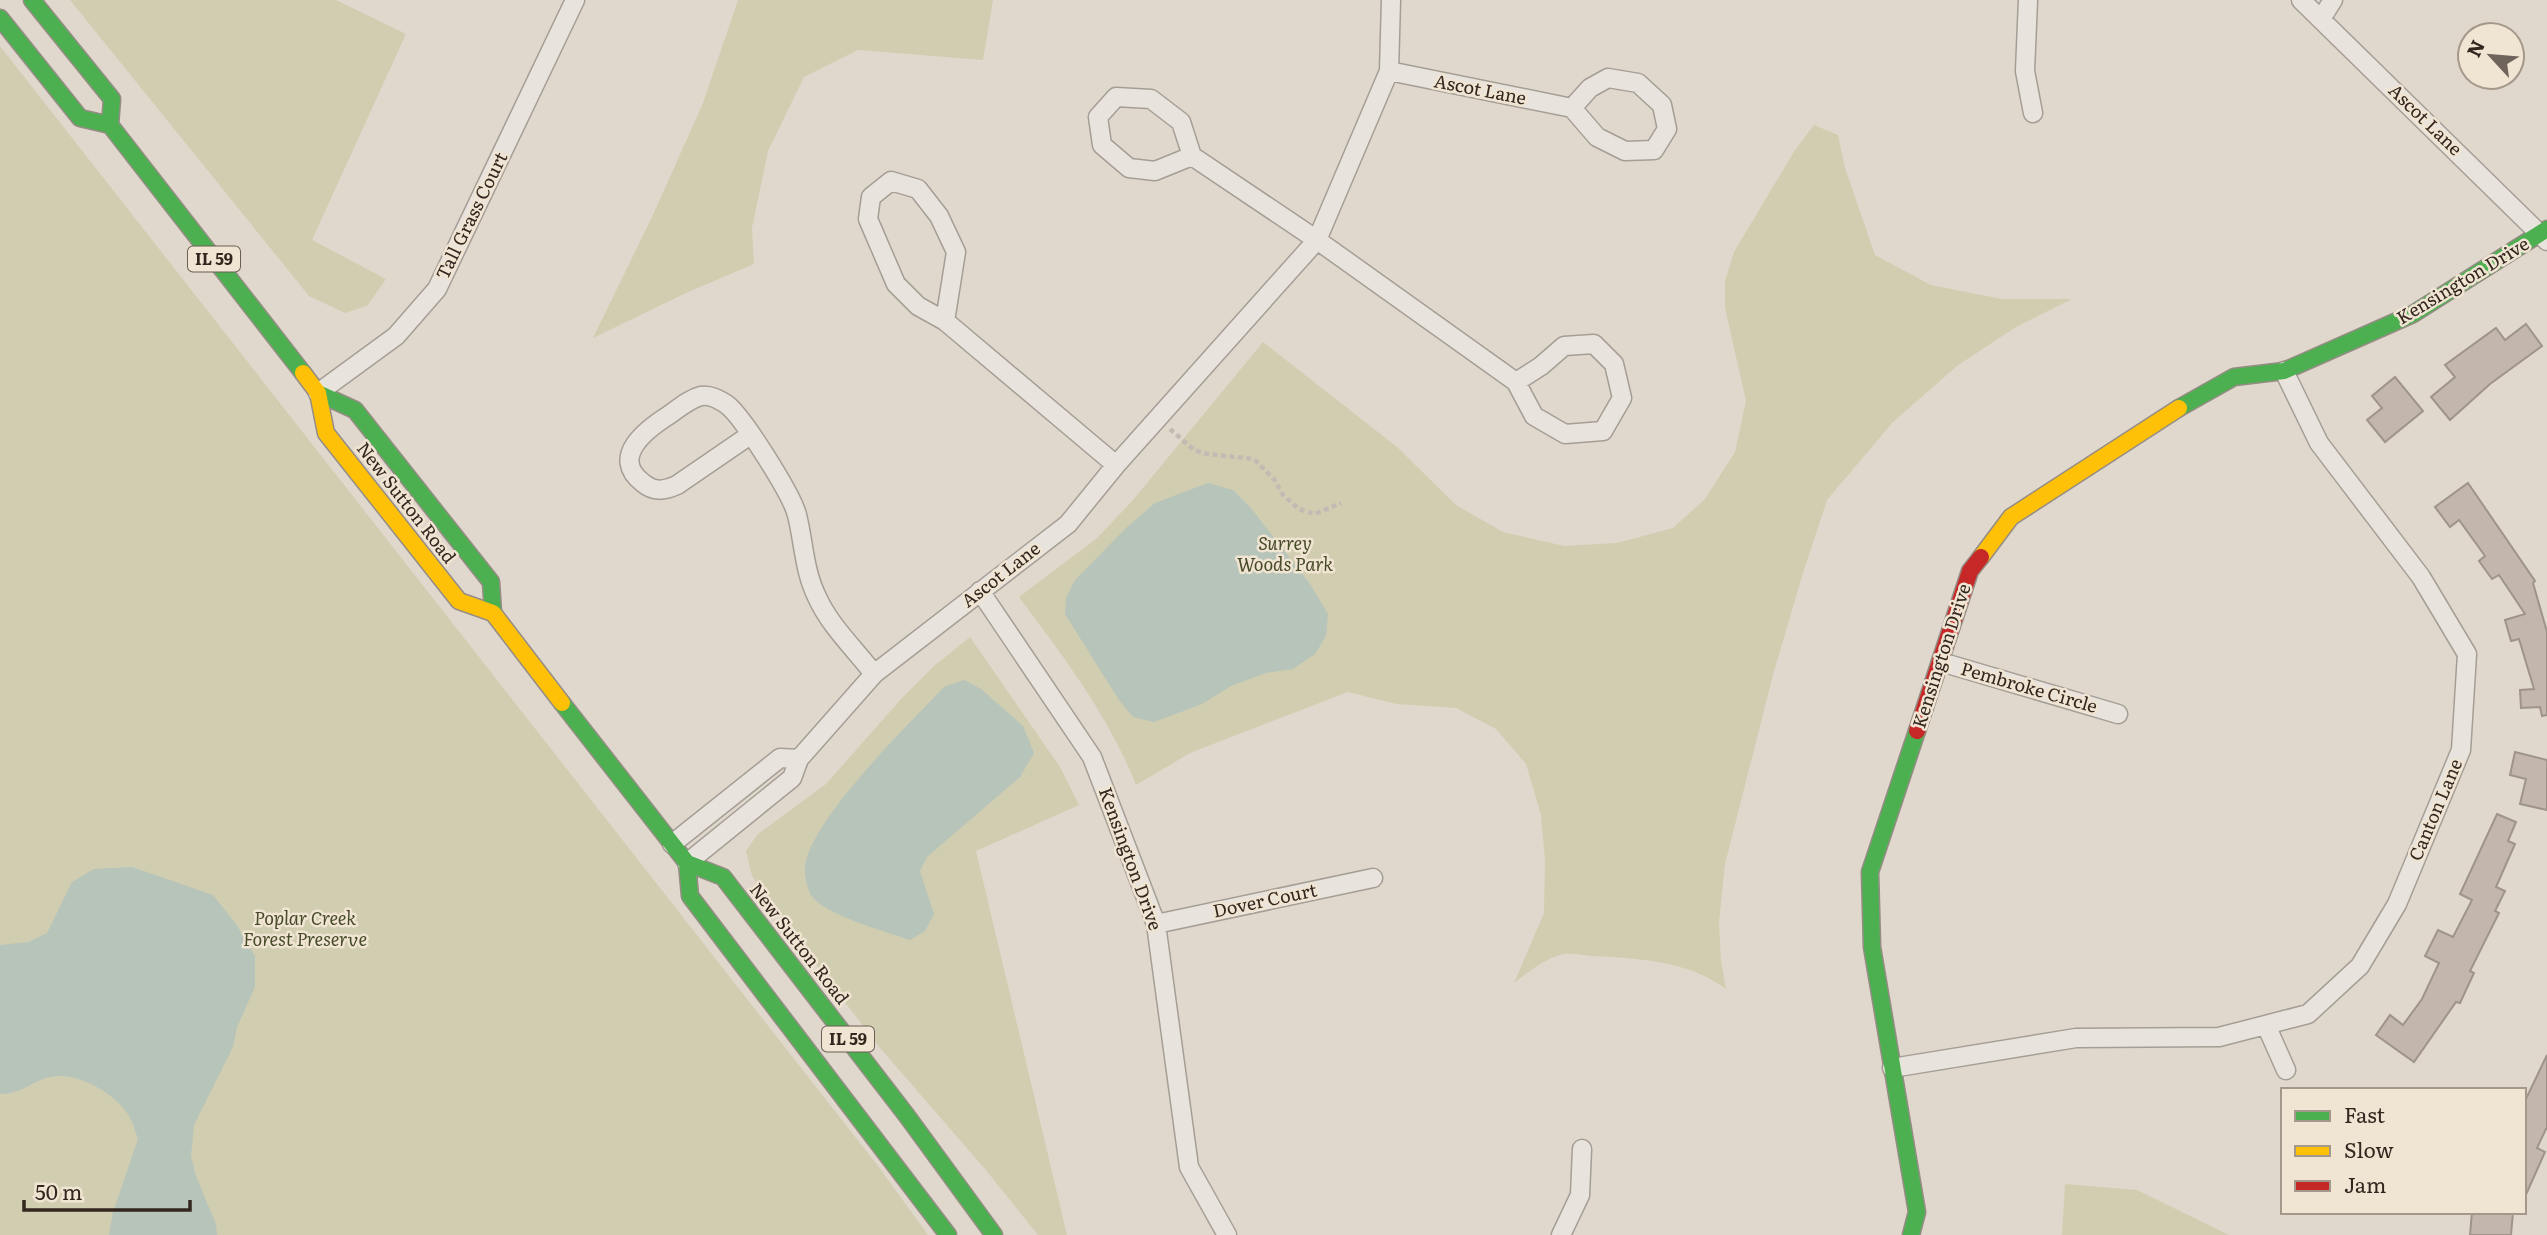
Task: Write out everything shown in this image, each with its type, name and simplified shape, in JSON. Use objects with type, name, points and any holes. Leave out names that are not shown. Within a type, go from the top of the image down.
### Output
[{"type":"main road","points":[[0,19],[80,118],[110,125],[112,99],[32,0]]},
{"type":"main road","name":"New Sutton Road","points":[[110,125],[318,393],[326,433],[459,601],[493,613],[491,582],[355,410],[318,393]]},
{"type":"main road","name":"Kensington Drive","points":[[1910,1235],[1917,1212],[1872,947],[1870,872],[1970,571],[2011,516],[2193,399],[2234,377],[2284,371],[2413,314],[2545,235]]},
{"type":"main road","points":[[493,613],[687,863]]},
{"type":"main road","name":"New Sutton Road","points":[[687,863],[723,877],[994,1235]]},
{"type":"main road","name":"IL 59","points":[[687,863],[690,896],[948,1235]]},
{"type":"street","name":"Tall Grass Court","points":[[318,393],[396,336],[437,289],[575,0]]},
{"type":"street","name":"Ascot Lane","points":[[687,863],[792,778],[799,759],[874,674],[1068,524],[1157,418],[1317,240],[1389,71],[1391,0]]},
{"type":"street","points":[[2028,0],[2025,71],[2033,113]]},
{"type":"street","name":"Ascot Lane","points":[[2301,0],[2545,235]]},
{"type":"street","points":[[2320,19],[2333,0]]},
{"type":"street","name":"Ascot Lane","points":[[1389,71],[1572,108]]},
{"type":"street","points":[[1608,78],[1638,83],[1662,105],[1667,129],[1654,150],[1625,151],[1597,137],[1572,108],[1590,88],[1608,78]]},
{"type":"street","points":[[1192,156],[1155,171],[1129,168],[1102,145],[1098,117],[1116,97],[1151,99],[1181,122],[1192,156],[1317,240],[1516,382],[1534,416],[1565,433],[1603,431],[1622,398],[1614,364],[1594,344],[1564,345],[1541,366],[1516,382]]},
{"type":"street","points":[[945,321],[956,252],[939,216],[918,189],[891,181],[871,197],[868,219],[896,284],[918,306],[945,321],[1116,465]]},
{"type":"street","name":"Canton Lane","points":[[1892,1068],[2076,1038],[2219,1037],[2308,1014],[2360,966],[2397,904],[2461,750],[2467,654],[2421,577],[2319,443],[2284,371]]},
{"type":"street","points":[[750,435],[664,491],[649,488],[637,479],[630,466],[631,451],[639,437],[692,400],[704,396],[715,397],[730,407],[750,435],[774,469],[796,513],[806,570],[817,598],[832,622],[874,674]]},
{"type":"street","name":"Kensington Drive","points":[[980,591],[1093,757],[1156,924],[1189,1167],[1227,1235]]},
{"type":"street","name":"Pembroke Circle","points":[[1941,662],[2118,714]]},
{"type":"street","points":[[672,844],[780,758],[799,759]]},
{"type":"street","name":"Dover Court","points":[[1156,924],[1373,878]]},
{"type":"street","points":[[2266,1025],[2287,1070]]},
{"type":"street","points":[[1561,1235],[1580,1195],[1582,1149]]},
{"type":"path","points":[[1157,418],[1194,450],[1254,459],[1274,479],[1283,495],[1299,509],[1315,513],[1341,503]]},
{"type":"green space","points":[[70,0],[336,0],[406,34],[312,240],[386,279],[367,306],[345,313],[309,296]]},
{"type":"green space","points":[[738,0],[993,0],[983,60],[858,50],[804,77],[768,151],[752,228],[754,264],[593,338],[652,217],[703,103]]},
{"type":"green space","name":"Poplar Creek Forest Preserve","points":[[0,46],[878,1166],[928,1235],[0,1235]]},
{"type":"green space","name":"Surrey Woods Park","points":[[1814,125],[1838,135],[1845,168],[1875,255],[1931,285],[2002,299],[2072,299],[2016,327],[1957,366],[1893,422],[1827,500],[1773,675],[1725,864],[1719,922],[1726,989],[1696,972],[1662,963],[1571,954],[1547,960],[1514,983],[1544,913],[1545,860],[1541,815],[1526,764],[1496,729],[1456,708],[1396,704],[1348,692],[1190,753],[1136,785],[1099,711],[1019,597],[1097,538],[1133,500],[1263,342],[1397,447],[1456,505],[1503,532],[1564,546],[1617,543],[1673,528],[1705,499],[1735,452],[1746,401],[1725,308],[1725,281],[1734,252],[1795,150]]},
{"type":"green space","points":[[970,637],[1060,767],[1079,805],[976,851],[1067,1235],[1038,1235],[985,1169],[880,1048],[769,903],[752,876],[746,851],[758,834],[826,784],[902,698],[934,666]]},
{"type":"green space","points":[[2065,1184],[2137,1190],[2229,1235],[2062,1235]]},
{"type":"shaded area","points":[[1208,483],[1233,490],[1250,507],[1310,584],[1328,614],[1326,636],[1315,654],[1293,669],[1266,673],[1231,686],[1202,704],[1154,722],[1133,717],[1119,700],[1065,614],[1066,598],[1075,580],[1127,527],[1155,503]]},
{"type":"shaded area","points":[[964,680],[981,689],[1023,726],[1034,753],[1020,777],[927,857],[920,871],[934,914],[925,931],[910,940],[826,908],[810,893],[805,870],[811,848],[824,825],[863,773],[944,687]]},
{"type":"shaded area","points":[[132,867],[213,895],[236,924],[255,956],[255,987],[237,1027],[233,1047],[194,1125],[191,1156],[196,1176],[216,1224],[217,1235],[109,1235],[113,1212],[138,1139],[127,1113],[104,1091],[83,1080],[61,1076],[0,1094],[0,945],[29,942],[47,933],[72,882],[94,869]]},
{"type":"building","points":[[2526,324],[2542,346],[2490,384],[2450,420],[2431,397],[2455,377],[2445,365],[2496,328],[2505,340]]},
{"type":"building","points":[[2395,377],[2423,411],[2385,442],[2367,420],[2382,408],[2372,396]]},
{"type":"building","points":[[2468,483],[2535,581],[2533,583],[2547,632],[2547,715],[2542,716],[2540,707],[2521,708],[2520,690],[2534,689],[2519,639],[2511,641],[2505,620],[2525,614],[2499,575],[2492,579],[2479,561],[2485,556],[2459,520],[2450,527],[2435,507]]},
{"type":"building","points":[[2515,752],[2547,760],[2547,810],[2520,804],[2526,779],[2510,775]]},
{"type":"building","points":[[2497,814],[2516,822],[2508,841],[2515,844],[2496,887],[2505,891],[2495,911],[2499,913],[2470,971],[2474,973],[2460,1003],[2456,1002],[2414,1062],[2376,1035],[2390,1015],[2403,1025],[2422,999],[2439,963],[2425,956],[2438,930],[2453,937],[2472,900],[2460,894]]},
{"type":"building","points":[[2547,1055],[2547,1127],[2537,1148],[2545,1152],[2526,1195],[2526,1099]]},
{"type":"building","points":[[2472,1214],[2513,1214],[2511,1235],[2470,1235]]},
{"type":"traffic: fast","points":[[32,0],[112,99],[110,125]]},
{"type":"traffic: fast","points":[[0,18],[80,118],[110,125],[303,373]]},
{"type":"traffic: fast","points":[[2179,408],[2234,377],[2284,371],[2413,314],[2547,229]]},
{"type":"traffic: fast","points":[[318,393],[355,410],[491,582],[493,613]]},
{"type":"traffic: fast","points":[[562,703],[687,863],[723,877],[907,1116],[994,1235]]},
{"type":"traffic: fast","points":[[1911,1235],[1917,1212],[1872,947],[1870,872],[1917,731]]},
{"type":"traffic: fast","points":[[687,863],[690,896],[948,1235]]},
{"type":"traffic: slow","points":[[303,373],[318,393],[326,433],[459,601],[493,613],[562,703]]},
{"type":"traffic: slow","points":[[1981,557],[2011,517],[2179,408]]},
{"type":"traffic: jam","points":[[1917,731],[1970,571],[1981,557]]}]
